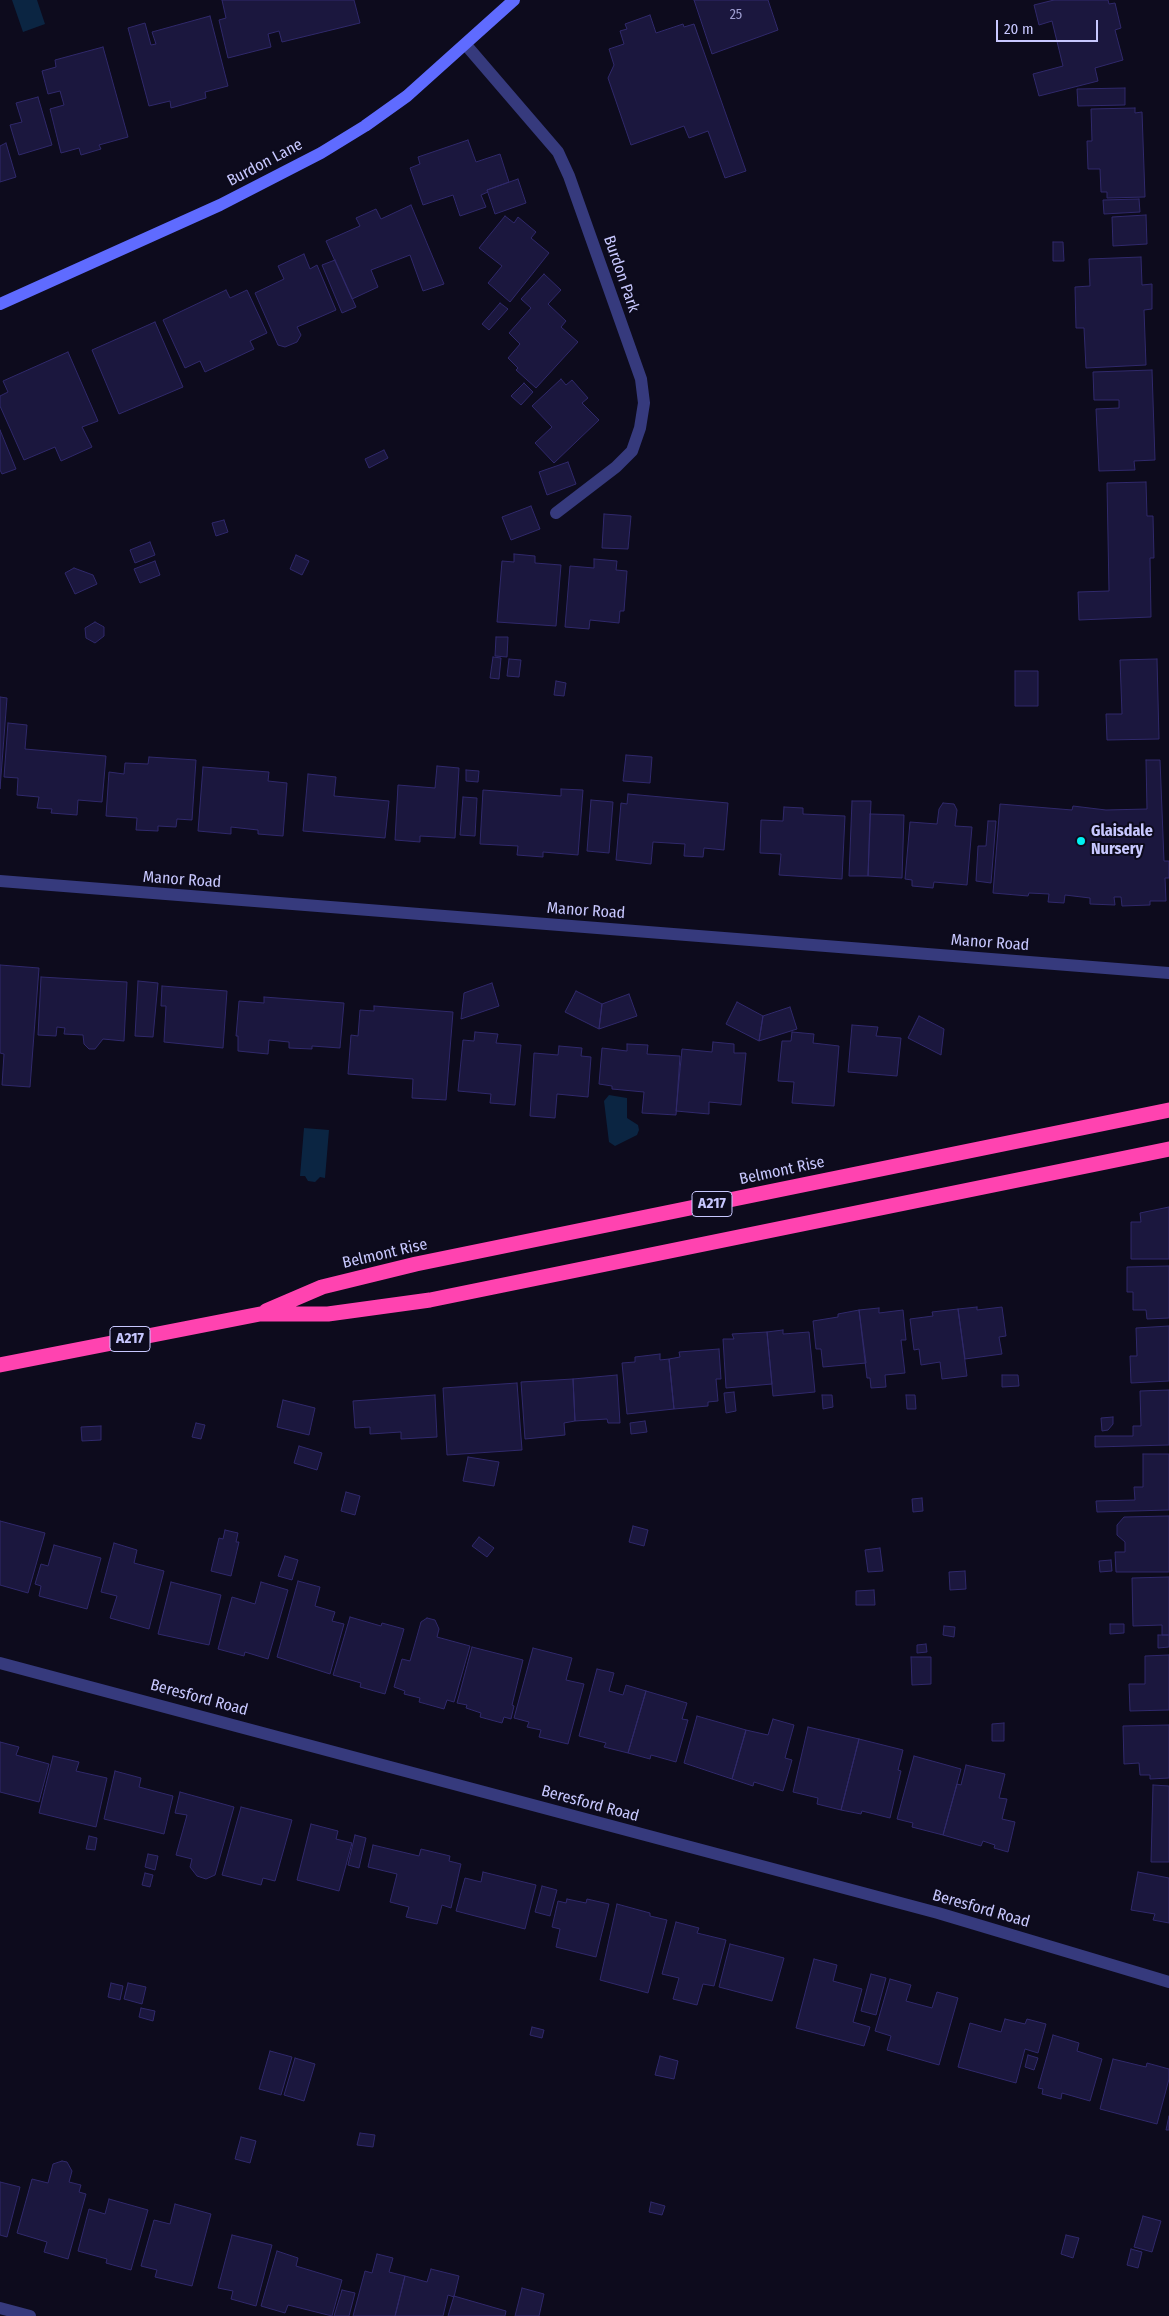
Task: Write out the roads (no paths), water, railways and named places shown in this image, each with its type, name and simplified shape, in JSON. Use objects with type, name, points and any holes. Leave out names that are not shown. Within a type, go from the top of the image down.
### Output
[{"type":"highway","name":"Belmont Rise","points":[[260,1314],[322,1287],[416,1264],[1169,1110]]},
{"type":"highway","name":"Belmont Rise","points":[[0,1366],[260,1314],[328,1314],[430,1300],[1169,1149]]},
{"type":"street","name":"Burdon Lane","points":[[0,304],[220,205],[296,166],[372,121],[407,96],[514,0]]},
{"type":"street","name":"Burdon Park","points":[[466,45],[558,152],[569,176],[640,379],[644,403],[640,428],[632,452],[616,467],[556,513]]},
{"type":"street","name":"Manor Road","points":[[0,881],[1169,973]]},
{"type":"street","name":"Beresford Road","points":[[0,1663],[938,1913],[1169,1982]]},
{"type":"street","points":[[0,2308],[30,2316]]},
{"type":"water","points":[[12,0],[37,0],[45,24],[23,32]]},
{"type":"water","points":[[609,1095],[627,1098],[627,1118],[638,1125],[639,1130],[637,1135],[615,1146],[609,1142],[604,1101]]},
{"type":"water","points":[[304,1128],[329,1130],[325,1178],[320,1177],[315,1182],[308,1181],[305,1176],[300,1176]]},
{"type":"place","name":"Glaisdale Nursery","points":[[1081,841]]}]
